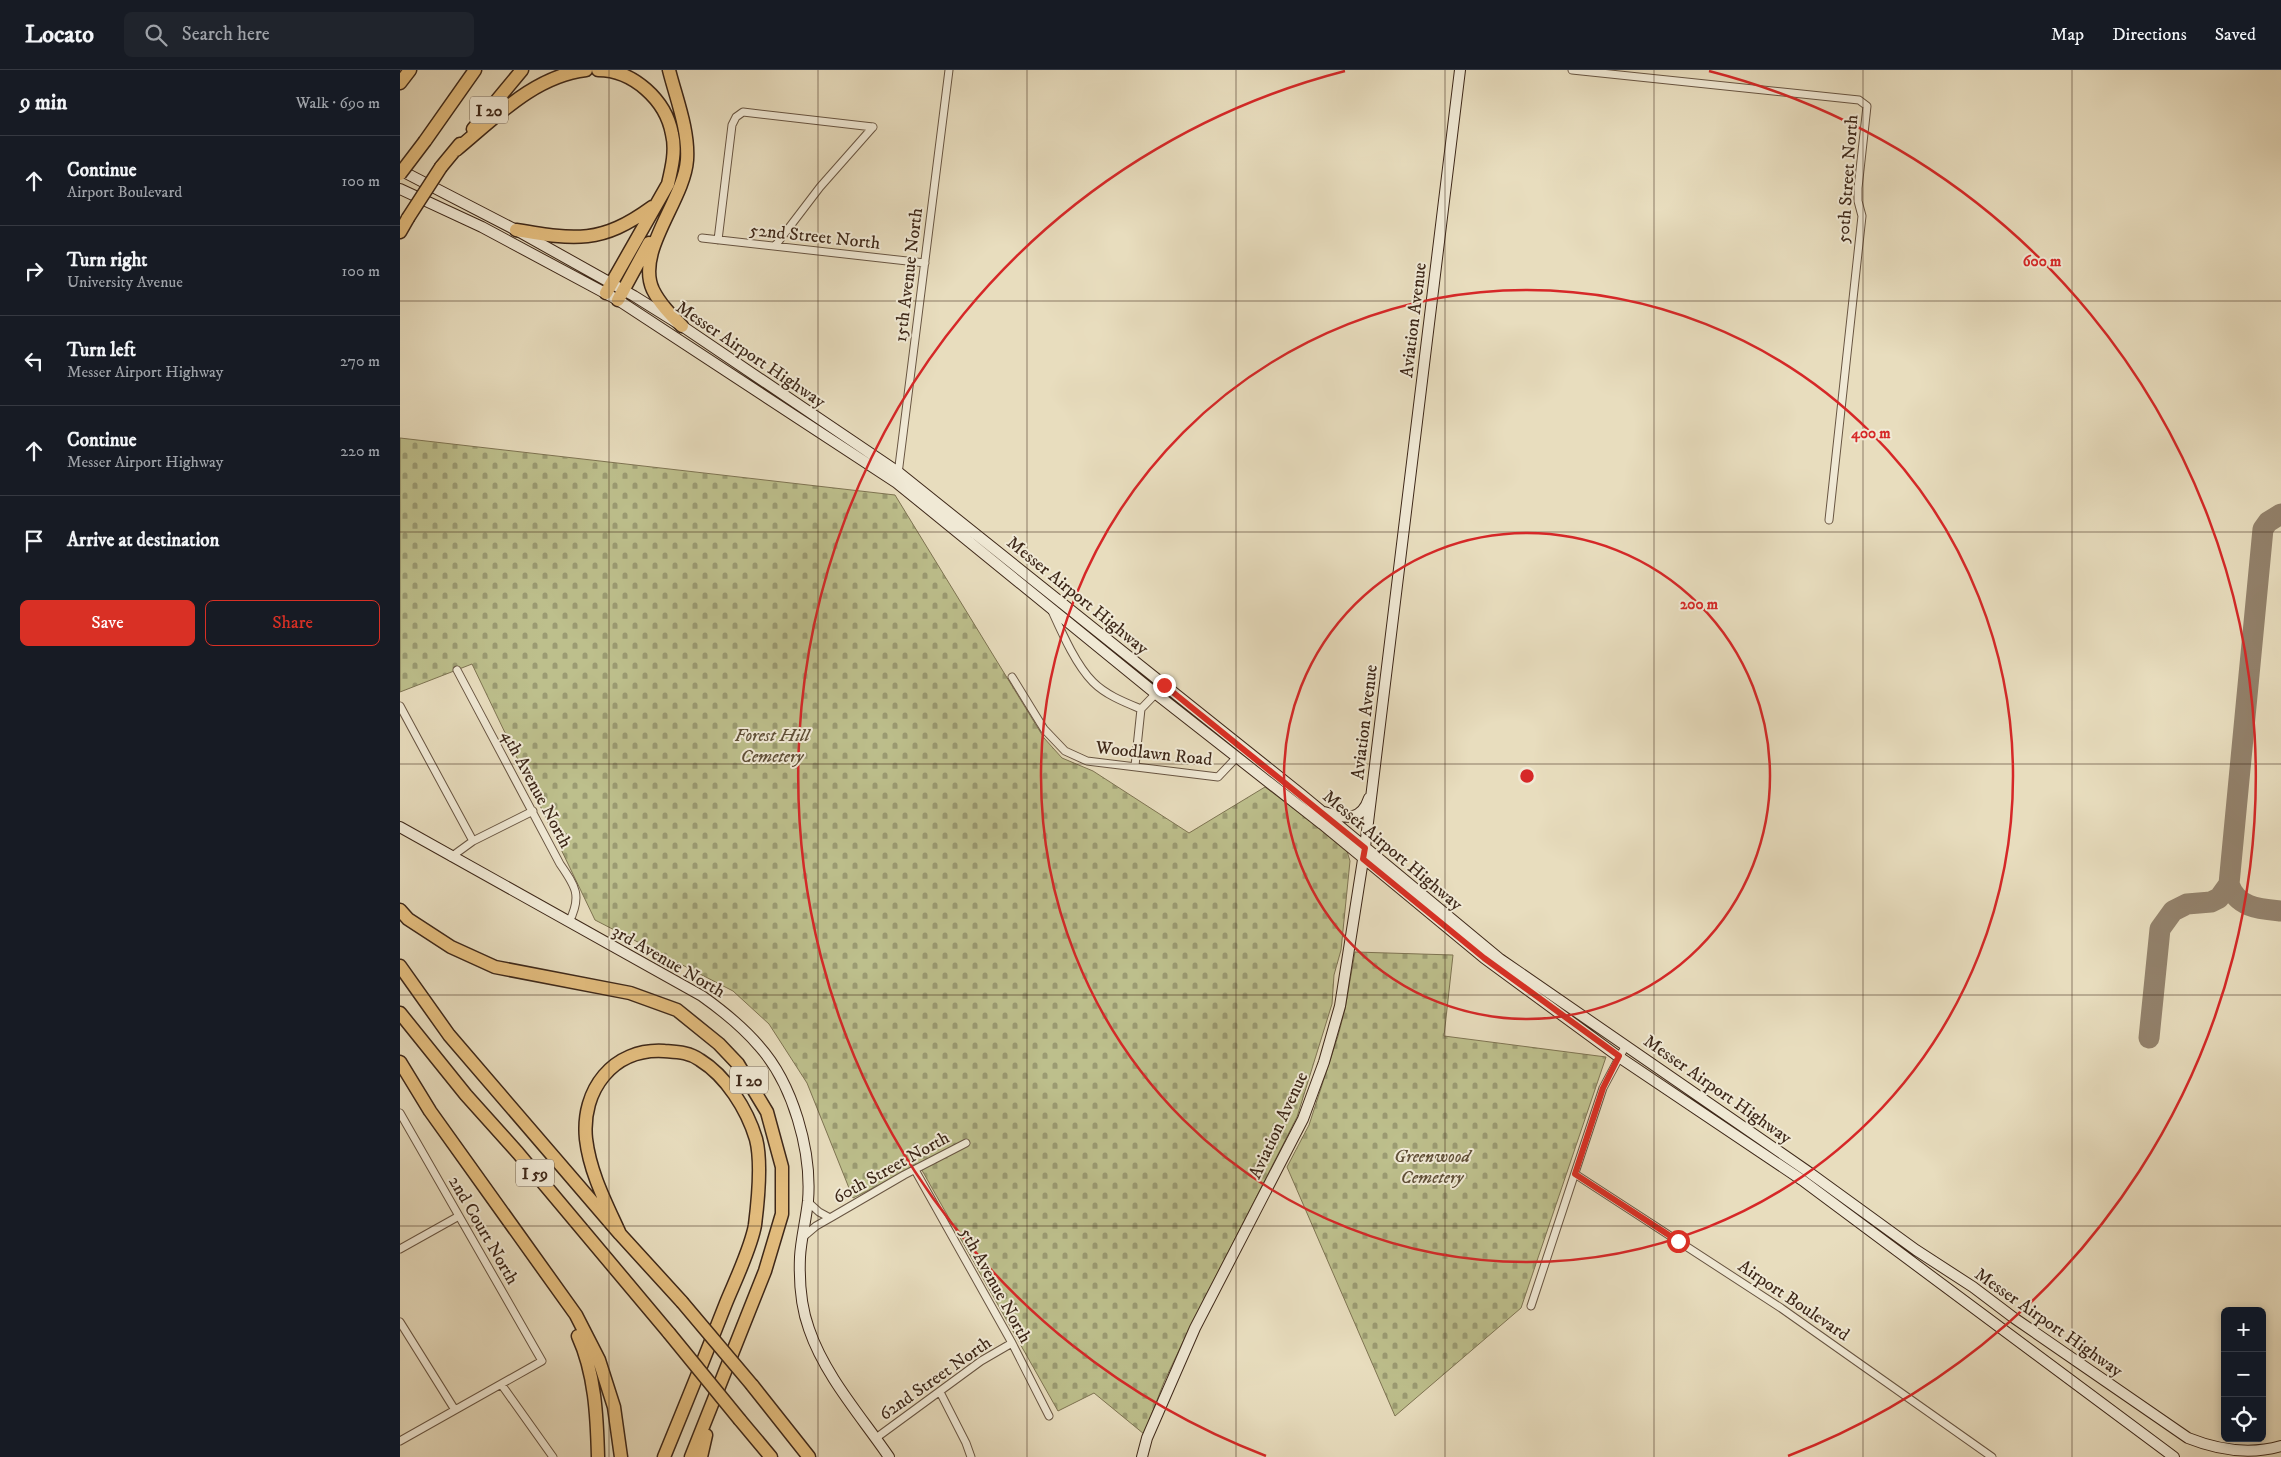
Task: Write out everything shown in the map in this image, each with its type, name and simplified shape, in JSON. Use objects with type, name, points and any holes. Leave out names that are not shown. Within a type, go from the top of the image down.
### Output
[{"type":"highway","points":[[400,83],[410,70]]},
{"type":"highway","name":"I 20","points":[[400,174],[475,70]]},
{"type":"highway","name":"I 20","points":[[400,232],[442,167],[522,70]]},
{"type":"highway","points":[[456,150],[525,94],[549,80],[586,70]]},
{"type":"highway","points":[[598,70],[617,73],[645,88],[658,102],[667,116],[674,149],[668,184],[608,288]]},
{"type":"highway","points":[[669,70],[685,134],[687,160],[681,185],[650,256],[649,270],[652,289],[663,307],[682,326]]},
{"type":"highway","points":[[621,295],[681,185]]},
{"type":"highway","points":[[516,230],[562,238],[604,235],[634,221],[656,204]]},
{"type":"highway","name":"I 20","points":[[400,910],[408,919],[451,948],[495,967],[630,993],[677,1010],[719,1044],[738,1064],[767,1112],[781,1160],[782,1214],[765,1272],[691,1457]]},
{"type":"highway","name":"I 59","points":[[400,966],[449,1035],[620,1234],[682,1302],[752,1385],[809,1457]]},
{"type":"highway","name":"I 59","points":[[400,1012],[454,1082],[518,1152],[771,1457]]},
{"type":"highway","points":[[620,1234],[595,1179],[589,1156],[586,1137],[587,1114],[594,1088],[613,1065],[627,1057],[642,1052],[683,1052],[700,1059],[716,1073],[742,1108],[756,1140],[758,1188],[754,1228],[737,1276],[664,1457]]},
{"type":"highway","points":[[400,1062],[430,1111],[576,1314],[599,1360],[614,1408],[621,1457]]},
{"type":"highway","points":[[554,1284],[585,1352],[598,1418],[598,1457]]},
{"type":"highway","points":[[701,1457],[714,1402]]},
{"type":"main road","name":"Aviation Avenue","points":[[1142,1457],[1147,1438],[1195,1328],[1306,1111],[1324,1062],[1340,1006],[1365,848],[1460,70]]},
{"type":"main road","name":"Messer Airport Highway","points":[[400,170],[516,230],[608,288]]},
{"type":"main road","name":"Messer Airport Highway","points":[[400,189],[608,288],[682,326],[898,472],[1322,812],[1500,959],[2188,1438],[2214,1448],[2245,1451],[2281,1446]]},
{"type":"main road","name":"Messer Airport Highway","points":[[621,295],[897,483],[1155,693],[1322,824],[1484,958],[1619,1056],[1802,1180],[2174,1457]]},
{"type":"main road","points":[[1322,812],[1352,818],[1360,814],[1368,802],[1372,785]]},
{"type":"main road","name":"3rd Avenue North","points":[[400,827],[702,996],[733,1018],[760,1047],[780,1077],[799,1121],[809,1181],[808,1202],[800,1256],[801,1292],[809,1328],[828,1371],[889,1457]]},
{"type":"main road","points":[[1358,890],[1366,878],[1379,872]]},
{"type":"street","name":"15th Avenue North","points":[[897,483],[949,70]]},
{"type":"street","name":"50th Street North","points":[[1572,70],[1859,100],[1867,106],[1858,188],[1858,201],[1862,216],[1829,520]]},
{"type":"street","points":[[718,240],[732,125],[736,117],[743,112],[873,127],[820,187],[775,246]]},
{"type":"street","name":"52nd Street North","points":[[702,238],[925,263]]},
{"type":"street","points":[[1051,608],[1068,644],[1093,682],[1112,696],[1141,709]]},
{"type":"street","name":"4th Avenue North","points":[[457,670],[560,864],[572,882],[577,896],[577,904],[569,922]]},
{"type":"street","name":"Woodlawn Road","points":[[1012,677],[1044,729],[1065,750],[1087,761],[1218,777],[1237,757]]},
{"type":"street","points":[[1135,766],[1141,709],[1164,685]]},
{"type":"street","points":[[400,706],[473,841]]},
{"type":"street","points":[[451,857],[473,841],[533,811]]},
{"type":"street","points":[[1531,1306],[1603,1088],[1626,1046]]},
{"type":"street","name":"2nd Court North","points":[[400,1113],[542,1361],[501,1384]]},
{"type":"street","name":"60th Street North","points":[[803,1237],[816,1226],[966,1143]]},
{"type":"street","name":"5th Avenue North","points":[[915,1170],[1012,1344],[1048,1416]]},
{"type":"street","name":"Airport Boulevard","points":[[1575,1174],[1781,1308],[1992,1457]]},
{"type":"street","name":"60th Street North","points":[[808,1202],[819,1212],[830,1218]]},
{"type":"street","points":[[400,1249],[459,1216]]},
{"type":"street","points":[[400,1322],[455,1410]]},
{"type":"street","name":"62nd Street North","points":[[876,1438],[981,1361],[1012,1344]]},
{"type":"street","points":[[400,1441],[501,1384],[553,1457]]},
{"type":"street","points":[[940,1392],[971,1457]]},
{"type":"green space","name":"Forest Hill Cemetery","points":[[400,438],[895,495],[1044,738],[1062,758],[1093,771],[1189,833],[1265,787],[1346,848],[1350,861],[1341,950],[1334,975],[1332,1004],[1297,1117],[1190,1327],[1164,1382],[1144,1434],[1094,1393],[1058,1411],[919,1165],[853,1198],[807,1083],[769,1024],[733,991],[595,920],[472,664],[400,692]]},
{"type":"green space","name":"Greenwood Cemetery","points":[[1355,952],[1453,955],[1444,1036],[1606,1057],[1521,1308],[1395,1416],[1287,1167],[1309,1125],[1338,1036],[1345,1009]]},
{"type":"taxiway","points":[[2281,514],[2268,522],[2263,529],[2229,884],[2233,892],[2243,903],[2257,908],[2281,911]]},
{"type":"taxiway","points":[[2149,1038],[2160,929],[2173,911],[2187,904],[2211,902],[2219,898],[2229,884]]},
{"type":"route","points":[[1164,685],[1365,848],[1363,859],[1484,958],[1619,1056],[1603,1088],[1575,1174],[1678,1241]]}]
